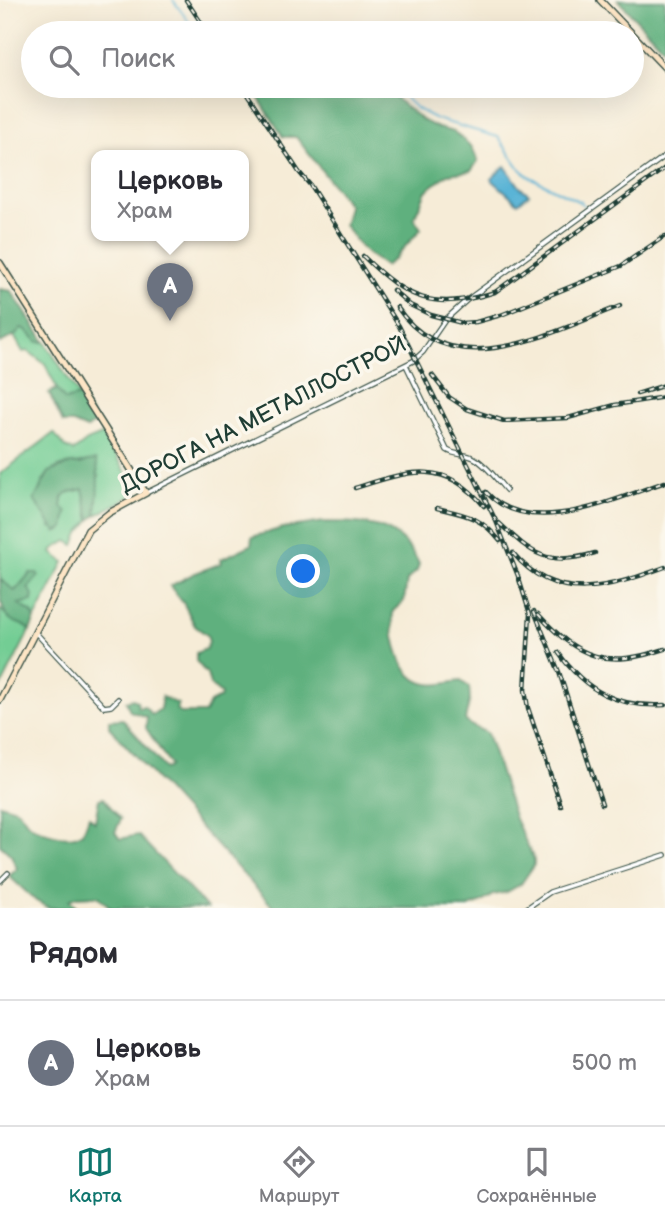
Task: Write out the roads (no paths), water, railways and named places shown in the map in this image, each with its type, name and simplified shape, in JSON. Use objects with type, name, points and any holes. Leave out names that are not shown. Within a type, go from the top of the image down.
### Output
[{"type":"street","points":[[600,0],[620,21]]},
{"type":"street","points":[[644,46],[665,68]]},
{"type":"street","name":"ДОРОГА НА МЕТАЛЛОСТРОЙ","points":[[0,700],[88,530],[109,513],[146,493],[406,365],[423,352],[445,320],[467,300],[665,156]]},
{"type":"street","points":[[0,263],[146,493]]},
{"type":"street","points":[[406,365],[447,450],[453,454],[477,459],[506,490]]},
{"type":"street","points":[[35,632],[104,707],[111,706],[118,699]]},
{"type":"street","points":[[527,908],[550,892],[665,855]]},
{"type":"street","points":[[0,881],[8,873]]},
{"type":"water","points":[[505,166],[520,187],[529,194],[518,203],[491,179]]},
{"type":"waterway","points":[[173,0],[188,21]]},
{"type":"waterway","points":[[405,98],[417,109],[436,119],[498,137],[521,170],[587,208]]},
{"type":"railway","points":[[186,0],[200,21]]},
{"type":"railway","points":[[250,98],[310,185],[399,326],[496,521],[530,614],[525,690],[528,708],[561,806]]},
{"type":"railway","points":[[363,256],[394,283],[423,298],[455,301],[495,292],[665,168]]},
{"type":"railway","points":[[393,290],[410,305],[431,315],[462,323],[476,322],[501,315],[621,266],[665,236]]},
{"type":"railway","points":[[397,307],[419,331],[445,345],[473,349],[503,347],[533,339],[620,306]]},
{"type":"railway","points":[[432,375],[449,397],[467,409],[504,421],[568,418],[615,405],[665,397]]},
{"type":"railway","points":[[637,394],[665,385]]},
{"type":"railway","points":[[355,488],[408,474],[439,475],[454,480],[484,506]]},
{"type":"railway","points":[[486,492],[504,506],[525,513],[549,514],[598,505],[665,482]]},
{"type":"railway","points":[[437,508],[473,518],[500,541]]},
{"type":"railway","points":[[499,523],[522,543],[542,555],[565,559],[595,553]]},
{"type":"railway","points":[[513,553],[530,570],[566,586],[604,585],[665,567]]},
{"type":"railway","points":[[534,611],[559,672],[602,804]]},
{"type":"railway","points":[[538,614],[567,642],[596,656],[627,658],[665,649]]},
{"type":"railway","points":[[558,652],[580,677],[604,694],[632,703],[665,705]]},
{"type":"place","name":"Церковь","points":[[170,321]]}]
